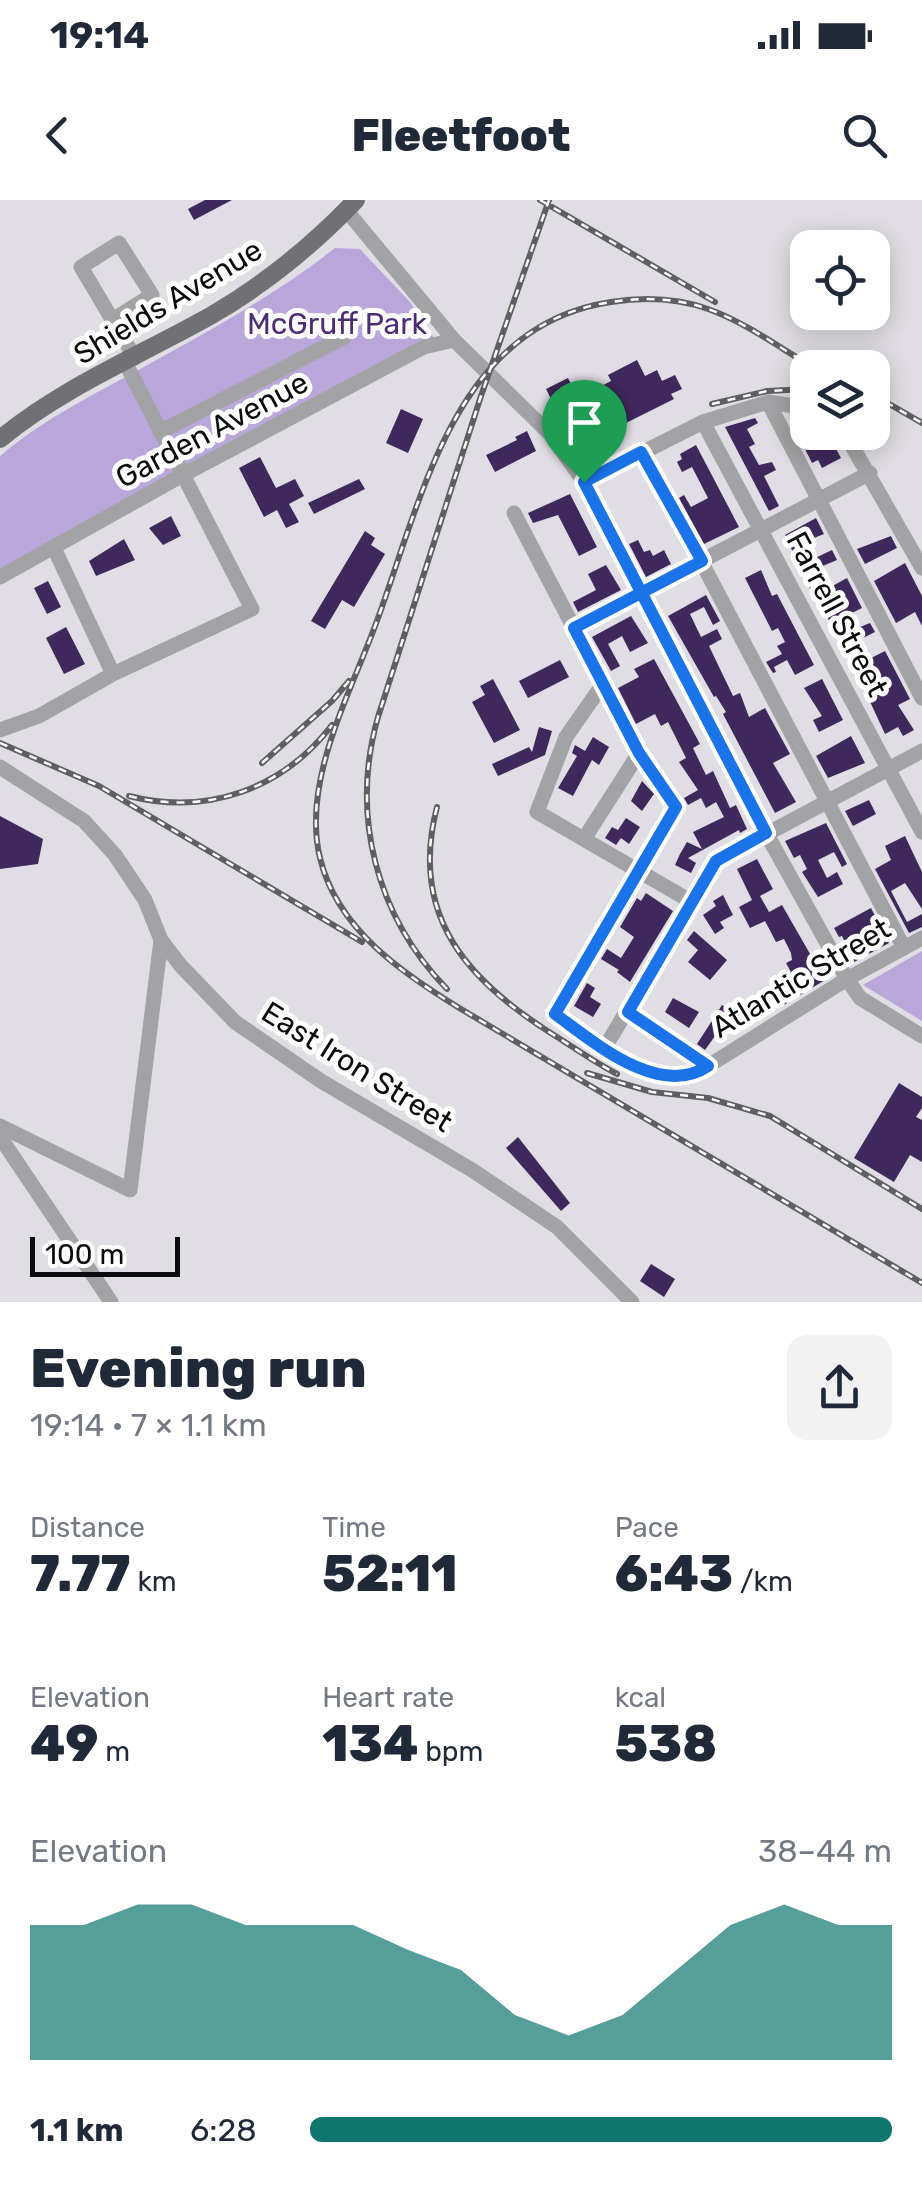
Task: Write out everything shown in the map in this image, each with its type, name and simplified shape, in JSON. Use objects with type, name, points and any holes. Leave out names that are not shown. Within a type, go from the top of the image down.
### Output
[{"type":"main road","name":"Shields Avenue","points":[[0,440],[52,402],[258,286],[351,205]]},
{"type":"street","points":[[351,205],[454,340],[542,425],[584,482],[846,979],[860,998],[922,1036]]},
{"type":"street","points":[[0,730],[39,716],[114,674],[252,609],[160,432],[114,319],[81,267],[119,244],[152,295],[114,319]]},
{"type":"street","points":[[160,432],[344,337]]},
{"type":"street","name":"Garden Avenue","points":[[0,578],[424,347],[454,340]]},
{"type":"street","points":[[584,482],[703,422],[768,402],[790,405]]},
{"type":"street","points":[[768,402],[922,698]]},
{"type":"street","name":"Farrell Street","points":[[703,422],[922,832]]},
{"type":"street","points":[[855,450],[922,568]]},
{"type":"street","points":[[641,452],[904,948]]},
{"type":"street","points":[[574,628],[870,473]]},
{"type":"street","points":[[514,513],[639,753],[676,807],[555,1014],[635,1068],[674,1076],[697,1073],[708,1066],[628,1012]]},
{"type":"street","points":[[54,548],[114,674]]},
{"type":"street","points":[[603,684],[566,737],[537,812],[692,902]]},
{"type":"street","points":[[604,1049],[716,861],[922,751]]},
{"type":"street","points":[[584,839],[639,753]]},
{"type":"street","name":"East Iron Street","points":[[0,767],[72,813],[94,832],[145,900],[161,940],[235,1022],[321,1081],[472,1170],[557,1227],[632,1302]]},
{"type":"street","name":"Atlantic Street","points":[[708,1066],[846,979],[922,938]]},
{"type":"street","points":[[0,1126],[130,1190],[161,940]]},
{"type":"street","points":[[0,1138],[111,1302]]},
{"type":"green space","name":"McGruff Park","points":[[335,248],[360,249],[410,302],[436,341],[0,570],[0,456],[63,412],[261,300]]},
{"type":"green space","points":[[922,951],[922,1021],[863,985]]},
{"type":"building","points":[[205,200],[232,200],[194,220],[188,209]]},
{"type":"building","points":[[637,360],[645,376],[657,370],[662,381],[675,375],[682,389],[671,394],[674,399],[600,436],[603,441],[579,454],[546,389],[568,378],[578,398],[611,381],[608,375]]},
{"type":"building","points":[[401,409],[423,419],[408,453],[386,443]]},
{"type":"building","points":[[755,418],[758,423],[747,429],[755,444],[749,447],[759,465],[772,462],[776,470],[764,476],[779,506],[769,511],[725,427]]},
{"type":"building","points":[[527,431],[536,451],[495,472],[486,455]]},
{"type":"building","points":[[696,445],[739,527],[704,544],[679,498],[684,495],[691,507],[708,498],[692,467],[682,472],[677,462],[682,459],[680,454]]},
{"type":"building","points":[[806,450],[837,450],[841,458],[822,468],[818,460],[812,463]]},
{"type":"building","points":[[260,457],[276,488],[295,479],[304,496],[289,504],[299,522],[286,528],[277,510],[264,517],[239,468]]},
{"type":"building","points":[[359,479],[365,489],[314,514],[308,503]]},
{"type":"building","points":[[570,494],[597,547],[579,556],[558,515],[533,523],[528,513]]},
{"type":"building","points":[[171,516],[181,536],[163,545],[149,528]]},
{"type":"building","points":[[816,518],[824,534],[804,542],[813,559],[832,550],[837,560],[818,568],[826,583],[811,591],[785,535]]},
{"type":"building","points":[[365,531],[375,538],[371,545],[385,554],[354,607],[342,600],[325,629],[311,621]]},
{"type":"building","points":[[891,536],[897,548],[865,564],[857,549]]},
{"type":"building","points":[[124,539],[135,560],[96,576],[89,561]]},
{"type":"building","points":[[638,540],[644,552],[650,550],[653,556],[664,550],[671,564],[646,577],[629,544]]},
{"type":"building","points":[[905,563],[922,596],[922,626],[915,612],[896,623],[874,581]]},
{"type":"building","points":[[606,565],[621,590],[578,612],[573,602],[596,590],[588,574]]},
{"type":"building","points":[[761,570],[772,596],[777,594],[814,665],[795,675],[787,660],[774,667],[773,673],[766,662],[782,654],[777,646],[785,642],[778,628],[772,631],[745,578]]},
{"type":"building","points":[[847,578],[862,608],[848,615],[855,629],[870,623],[875,632],[861,639],[871,658],[885,651],[910,699],[898,705],[914,730],[903,736],[898,727],[885,734],[840,637],[821,608],[831,602],[825,590]]},
{"type":"building","points":[[48,581],[61,607],[47,614],[34,588]]},
{"type":"building","points":[[706,595],[720,621],[713,625],[704,607],[690,614],[701,637],[717,629],[722,639],[709,646],[733,696],[740,693],[749,717],[765,708],[790,754],[773,763],[796,802],[775,813],[723,714],[726,712],[668,616]]},
{"type":"building","points":[[631,616],[648,643],[630,652],[622,636],[608,644],[620,666],[611,671],[592,637]]},
{"type":"building","points":[[66,627],[85,664],[64,674],[46,638]]},
{"type":"building","points":[[654,659],[700,744],[693,748],[706,775],[713,771],[730,808],[736,805],[747,829],[688,858],[696,863],[691,873],[675,865],[687,842],[702,849],[693,832],[724,817],[716,802],[706,808],[701,798],[688,805],[684,798],[698,790],[679,762],[686,758],[668,722],[661,726],[655,714],[636,724],[618,688],[639,677],[634,669]]},
{"type":"building","points":[[560,660],[569,677],[528,698],[519,681]]},
{"type":"building","points":[[493,679],[520,730],[494,743],[472,702],[485,695],[480,686]]},
{"type":"building","points":[[822,679],[843,720],[819,732],[813,720],[822,716],[804,688]]},
{"type":"building","points":[[539,727],[552,731],[545,755],[498,776],[492,764],[529,747],[532,752]]},
{"type":"building","points":[[851,736],[865,763],[828,778],[816,756]]},
{"type":"building","points":[[593,737],[609,747],[599,765],[592,760],[573,796],[558,788],[577,756],[572,753],[575,745],[585,751]]},
{"type":"building","points":[[642,781],[654,794],[642,811],[631,801]]},
{"type":"building","points":[[869,800],[876,814],[853,826],[845,811]]},
{"type":"building","points":[[0,816],[43,839],[38,864],[0,869]]},
{"type":"building","points":[[626,818],[640,827],[629,844],[621,838],[616,845],[605,838],[612,827],[618,830]]},
{"type":"building","points":[[826,823],[847,864],[842,867],[834,852],[818,860],[827,878],[837,872],[843,884],[818,897],[802,872],[807,869],[800,855],[794,858],[785,841]]},
{"type":"building","points":[[905,836],[922,872],[922,909],[905,883],[891,891],[907,922],[922,914],[922,927],[909,933],[875,869],[891,860],[885,846]]},
{"type":"building","points":[[757,859],[773,889],[760,896],[769,912],[782,905],[825,980],[782,1006],[771,982],[791,972],[786,963],[792,960],[791,953],[784,939],[776,942],[765,921],[750,928],[739,907],[752,900],[737,869]]},
{"type":"building","points":[[646,893],[673,911],[630,982],[601,959],[607,949],[621,958],[634,937],[620,927],[637,898],[641,901]]},
{"type":"building","points":[[723,895],[733,915],[720,922],[724,928],[715,934],[703,915]]},
{"type":"building","points":[[871,908],[889,943],[854,962],[834,928]]},
{"type":"building","points":[[694,931],[727,960],[710,980],[688,962],[698,950],[687,940]]},
{"type":"building","points":[[587,983],[595,988],[590,997],[601,1004],[593,1017],[574,1006]]},
{"type":"building","points":[[673,998],[699,1012],[689,1028],[665,1012]]},
{"type":"building","points":[[722,1005],[732,1012],[705,1050],[697,1044]]},
{"type":"building","points":[[899,1083],[922,1097],[922,1108],[916,1117],[922,1120],[922,1162],[910,1155],[894,1182],[854,1158]]},
{"type":"building","points":[[518,1137],[570,1203],[561,1211],[506,1148]]},
{"type":"building","points":[[651,1264],[675,1279],[664,1297],[640,1281]]},
{"type":"railway","points":[[540,200],[715,302]]},
{"type":"railway","points":[[447,989],[402,929],[375,862],[367,791],[370,754],[378,717],[481,396],[549,200]]},
{"type":"railway","points":[[790,353],[722,314],[696,305],[635,299],[558,317],[516,344],[481,380],[453,422],[431,470],[332,736],[317,798],[320,858],[341,906],[357,927],[416,980],[922,1283]]},
{"type":"railway","points":[[712,404],[790,390]]},
{"type":"railway","points":[[890,404],[922,423]]},
{"type":"railway","points":[[262,763],[349,681]]},
{"type":"railway","points":[[129,796],[187,802],[241,792],[291,766],[332,725]]},
{"type":"railway","points":[[0,743],[99,786],[362,942]]},
{"type":"railway","points":[[437,807],[430,847],[431,882],[439,914],[454,943],[497,994],[617,1074]]},
{"type":"railway","points":[[587,1073],[652,1092],[708,1098],[770,1116],[922,1209]]},
{"type":"route","points":[[584,482],[641,452],[702,561],[641,592],[574,628],[639,753],[676,807],[555,1014],[635,1068],[674,1076],[697,1073],[708,1066],[628,1012],[716,861],[766,833],[703,713],[641,592],[584,482]]}]
